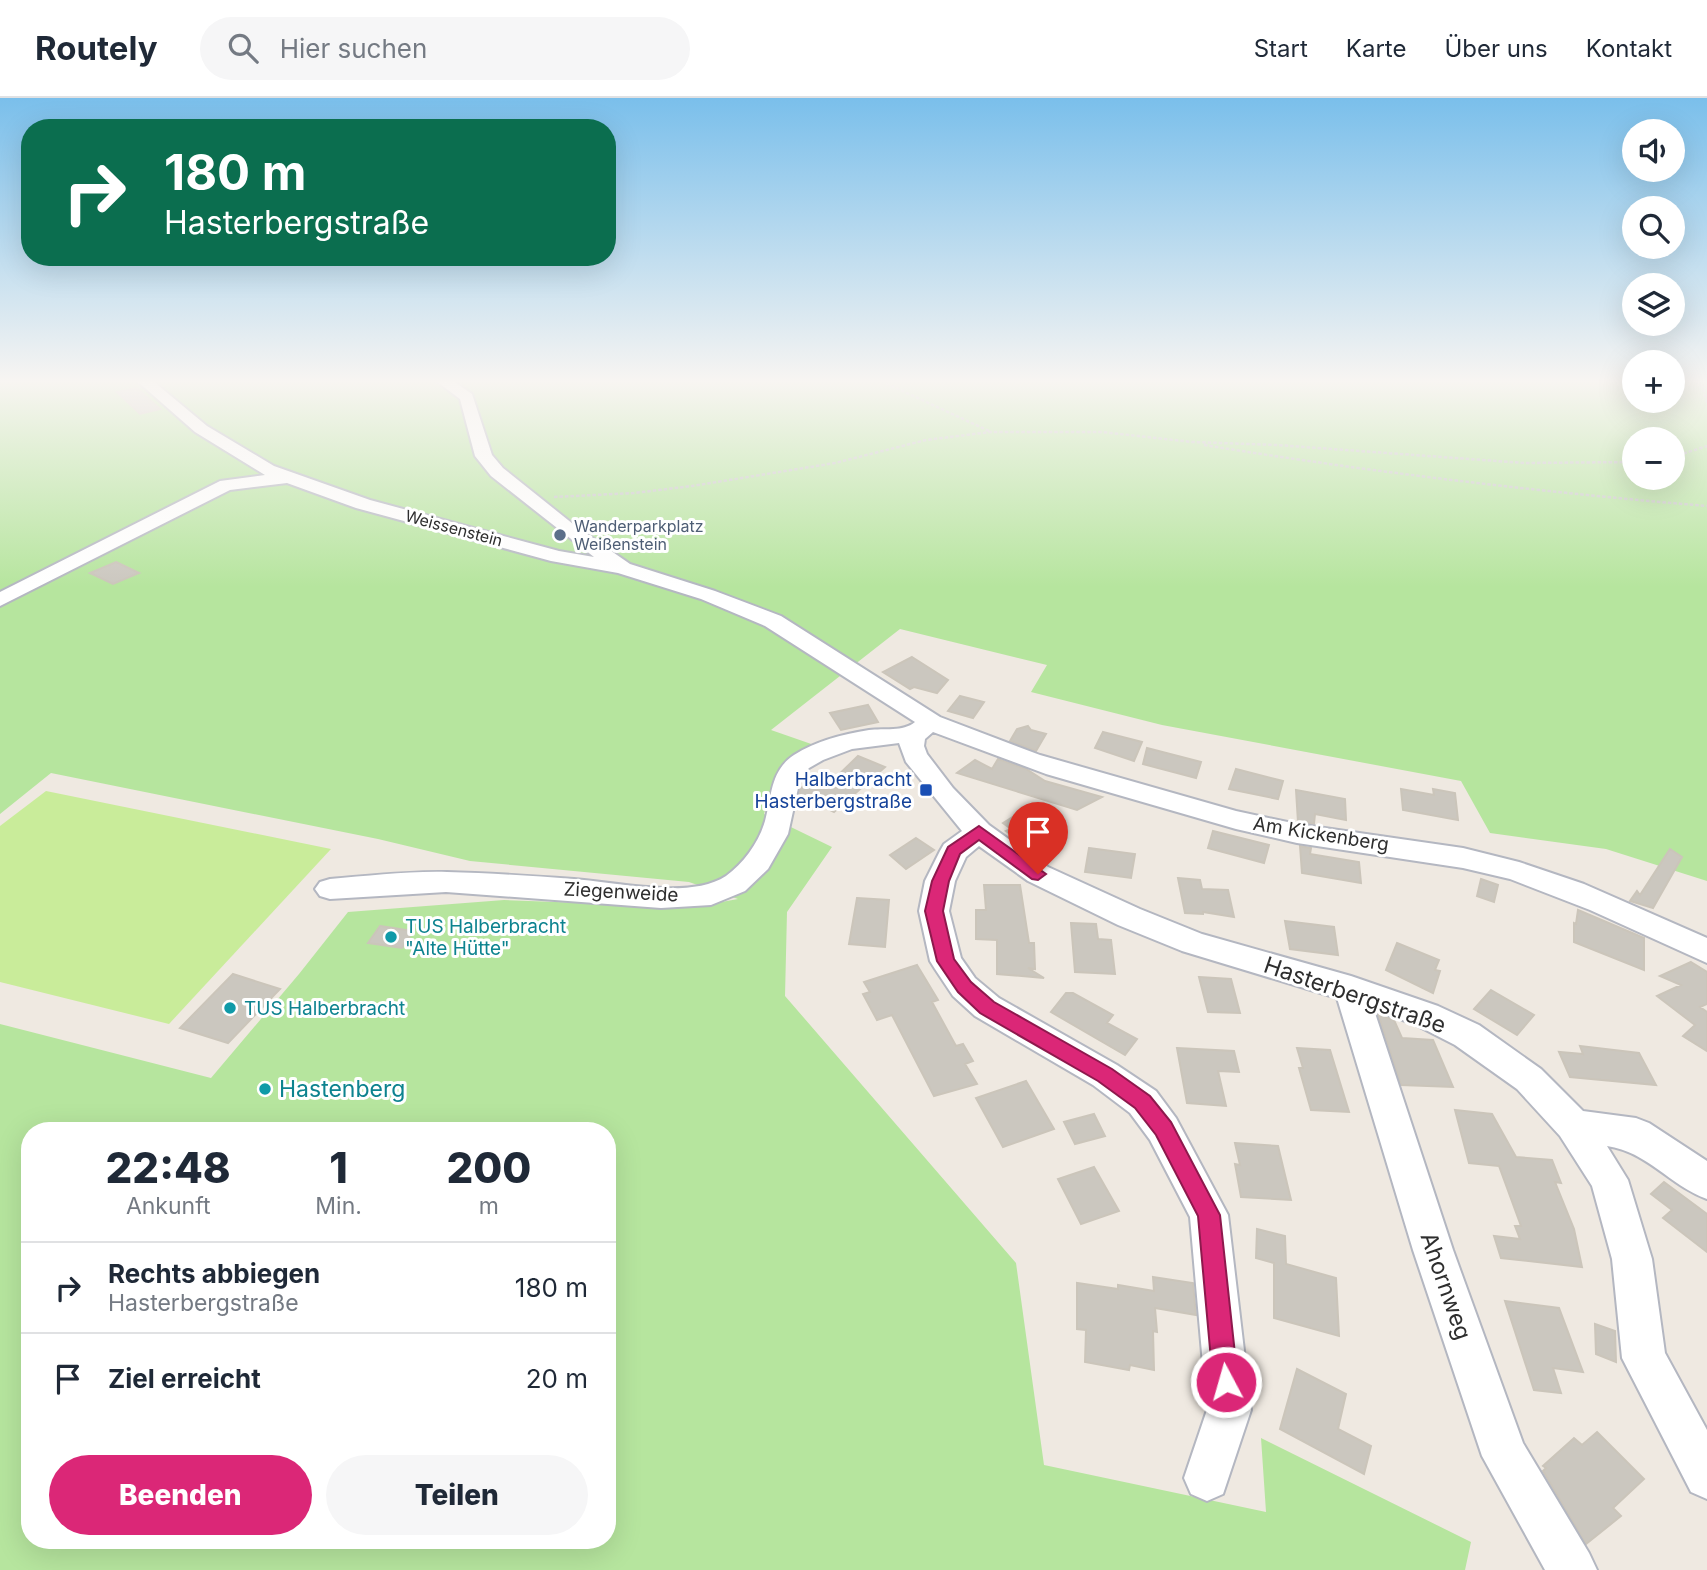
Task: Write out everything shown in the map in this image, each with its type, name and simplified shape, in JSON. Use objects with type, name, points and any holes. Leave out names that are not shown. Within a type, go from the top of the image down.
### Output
[{"type":"street","name":"Weissenstein","points":[[233,450],[289,478],[363,504],[532,550],[623,568]]},
{"type":"street","points":[[482,450],[484,456],[498,472],[623,568],[708,595],[773,621],[922,729]]},
{"type":"street","name":"Weissenstein","points":[[0,600],[226,485],[240,475],[247,459]]},
{"type":"street","name":"Weissenstein","points":[[226,485],[289,478]]},
{"type":"street","name":"Hasterbergstraße","points":[[922,729],[911,746],[915,756],[944,794],[979,832],[1038,874],[1129,917],[1194,943],[1405,1007],[1467,1035],[1529,1079],[1573,1125],[1609,1180],[1632,1259],[1644,1358],[1707,1476]]},
{"type":"street","name":"Ziegenweide","points":[[330,889],[443,882],[673,897],[722,890],[740,882],[760,858],[778,825],[789,774],[804,761],[821,751],[843,744],[922,729]]},
{"type":"street","name":"Am Kickenberg","points":[[922,729],[1222,817],[1273,829],[1435,853],[1537,877],[1577,891],[1707,951]]},
{"type":"street","points":[[979,832],[954,851],[940,881],[934,911],[946,961],[964,987],[987,1007],[1105,1075],[1143,1102],[1163,1129],[1209,1215],[1229,1410],[1208,1478]]},
{"type":"street","name":"Ahornweg","points":[[1351,989],[1433,1250],[1505,1456],[1572,1570]]},
{"type":"street","points":[[1573,1125],[1636,1134],[1707,1182]]},
{"type":"path","points":[[535,502],[567,496],[634,493],[692,486],[835,463],[888,450]]},
{"type":"path","points":[[1236,450],[1596,497],[1707,506]]},
{"type":"path","points":[[1351,450],[1524,463],[1622,462]]},
{"type":"green space","points":[[0,450],[1622,450],[1622,490],[1685,490],[1685,450],[1707,450],[1707,881],[1606,849],[1490,833],[1461,781],[1162,725],[1031,692],[1047,665],[900,629],[771,730],[817,746],[775,775],[764,814],[832,847],[787,912],[785,996],[1016,1263],[1044,1465],[1266,1512],[1261,1438],[1471,1542],[1465,1570],[0,1570],[0,1024],[211,1078],[348,912],[504,900],[694,907],[738,899],[689,882],[470,861],[378,839],[51,773],[0,814]]},
{"type":"green space","points":[[46,791],[331,849],[169,1024],[0,982],[0,826]]},
{"type":"building","points":[[116,562],[139,573],[113,584],[90,573]]},
{"type":"building","points":[[912,657],[948,680],[937,693],[914,687],[910,689],[883,672]]},
{"type":"building","points":[[960,696],[984,702],[973,718],[948,711]]},
{"type":"building","points":[[868,705],[878,722],[841,730],[830,713]]},
{"type":"building","points":[[1028,726],[1031,730],[1046,734],[1036,751],[1010,741],[1017,729]]},
{"type":"building","points":[[1103,732],[1142,742],[1134,761],[1095,748]]},
{"type":"building","points":[[1147,748],[1201,762],[1196,778],[1143,764]]},
{"type":"building","points":[[858,756],[885,767],[834,812],[799,794],[801,788],[814,778],[828,785]]},
{"type":"building","points":[[998,759],[1026,769],[1045,781],[1102,797],[1077,810],[957,773],[975,760],[992,769]]},
{"type":"building","points":[[1236,769],[1283,781],[1278,799],[1229,789]]},
{"type":"building","points":[[1401,789],[1434,795],[1433,789],[1455,793],[1458,820],[1403,810]]},
{"type":"building","points":[[1296,790],[1345,799],[1346,820],[1315,814],[1314,824],[1298,822]]},
{"type":"building","points":[[1024,810],[1044,824],[1044,833],[1025,844],[1006,831],[1011,829],[1003,823]]},
{"type":"building","points":[[1213,831],[1269,845],[1264,863],[1208,848]]},
{"type":"building","points":[[916,838],[934,850],[906,869],[890,855]]},
{"type":"building","points":[[1300,846],[1311,848],[1310,854],[1359,862],[1361,883],[1302,873]]},
{"type":"building","points":[[1089,848],[1135,854],[1131,878],[1085,872]]},
{"type":"building","points":[[1670,849],[1682,857],[1653,908],[1630,901],[1637,891],[1640,895]]},
{"type":"building","points":[[1178,878],[1200,880],[1202,889],[1228,890],[1234,917],[1203,912],[1185,913]]},
{"type":"building","points":[[1481,879],[1498,885],[1494,902],[1477,896]]},
{"type":"building","points":[[984,885],[1020,885],[1029,943],[1034,943],[1035,969],[1028,968],[1044,978],[997,974],[997,940],[976,939],[976,910],[986,910]]},
{"type":"building","points":[[857,898],[889,900],[885,947],[849,944]]},
{"type":"building","points":[[1578,910],[1644,938],[1644,970],[1574,942],[1574,923],[1576,924]]},
{"type":"building","points":[[1285,921],[1334,927],[1338,955],[1290,949]]},
{"type":"building","points":[[1071,923],[1096,924],[1098,939],[1111,940],[1115,974],[1075,972]]},
{"type":"building","name":"TUS Halberbracht \"Alte Hütte\"","points":[[380,926],[413,931],[402,948],[368,943]]},
{"type":"building","points":[[1397,943],[1439,960],[1435,970],[1440,971],[1433,993],[1386,970]]},
{"type":"building","points":[[1691,962],[1707,972],[1707,1004],[1700,1007],[1707,1012],[1707,1051],[1683,1036],[1695,1025],[1657,996],[1681,985],[1660,976]]},
{"type":"building","points":[[917,965],[938,1000],[932,1002],[956,1046],[963,1044],[973,1061],[965,1064],[977,1084],[934,1096],[892,1015],[877,1020],[863,994],[870,992],[864,982]]},
{"type":"building","name":"TUS Halberbracht","points":[[233,974],[280,989],[228,1043],[180,1028]]},
{"type":"building","points":[[1199,977],[1231,979],[1240,1013],[1208,1012]]},
{"type":"building","points":[[1491,990],[1534,1015],[1517,1035],[1474,1009]]},
{"type":"building","points":[[1066,993],[1073,993],[1113,1015],[1107,1023],[1137,1039],[1125,1055],[1051,1012]]},
{"type":"building","points":[[1378,1014],[1394,1020],[1402,1038],[1433,1040],[1453,1087],[1401,1085]]},
{"type":"building","points":[[1580,1046],[1639,1053],[1656,1085],[1570,1077],[1559,1052],[1583,1054]]},
{"type":"building","points":[[1177,1048],[1234,1051],[1239,1072],[1218,1071],[1226,1106],[1187,1103]]},
{"type":"building","points":[[1297,1048],[1330,1050],[1349,1112],[1311,1110],[1299,1068],[1303,1068]]},
{"type":"building","points":[[1026,1081],[1054,1129],[1003,1147],[976,1098]]},
{"type":"building","points":[[1455,1110],[1492,1114],[1516,1157],[1552,1160],[1561,1183],[1555,1182],[1574,1229],[1582,1267],[1501,1258],[1494,1236],[1520,1239],[1515,1226],[1521,1226],[1499,1166],[1469,1163]]},
{"type":"building","points":[[1094,1114],[1105,1136],[1075,1144],[1064,1122]]},
{"type":"building","points":[[1235,1143],[1278,1146],[1291,1200],[1241,1197],[1235,1164],[1240,1165]]},
{"type":"building","points":[[1094,1167],[1119,1211],[1081,1224],[1058,1179]]},
{"type":"building","points":[[1664,1182],[1707,1214],[1707,1252],[1663,1218],[1672,1210],[1651,1194]]},
{"type":"building","points":[[1257,1229],[1285,1236],[1286,1264],[1336,1278],[1339,1336],[1274,1318],[1274,1263],[1256,1258]]},
{"type":"building","points":[[1153,1277],[1193,1283],[1196,1315],[1155,1308],[1157,1332],[1153,1331],[1154,1370],[1130,1365],[1129,1370],[1085,1362],[1086,1330],[1077,1329],[1077,1283],[1118,1289],[1118,1285],[1154,1291]]},
{"type":"building","points":[[1505,1301],[1559,1308],[1583,1372],[1553,1368],[1561,1393],[1534,1390]]},
{"type":"building","points":[[1595,1324],[1615,1331],[1616,1362],[1596,1354]]},
{"type":"building","points":[[1297,1369],[1346,1394],[1338,1429],[1371,1446],[1364,1474],[1280,1429]]},
{"type":"building","points":[[1597,1432],[1644,1479],[1613,1508],[1621,1516],[1586,1544],[1543,1471],[1546,1468],[1543,1466],[1574,1438],[1582,1445]]},
{"type":"place","name":"Wanderparkplatz Weißenstein","points":[[560,535]]},
{"type":"place","name":"Halberbracht Hasterbergstraße","points":[[926,790]]},
{"type":"place","name":"TUS Halberbracht \"Alte Hütte\"","points":[[391,937]]},
{"type":"place","name":"TUS Halberbracht","points":[[230,1008]]},
{"type":"place","name":"Hastenberg","points":[[265,1089]]},
{"type":"route","points":[[1038,874],[979,832],[954,851],[940,881],[934,911],[946,961],[964,987],[987,1007],[1105,1075],[1143,1102],[1163,1129],[1209,1215],[1226,1382]]}]
